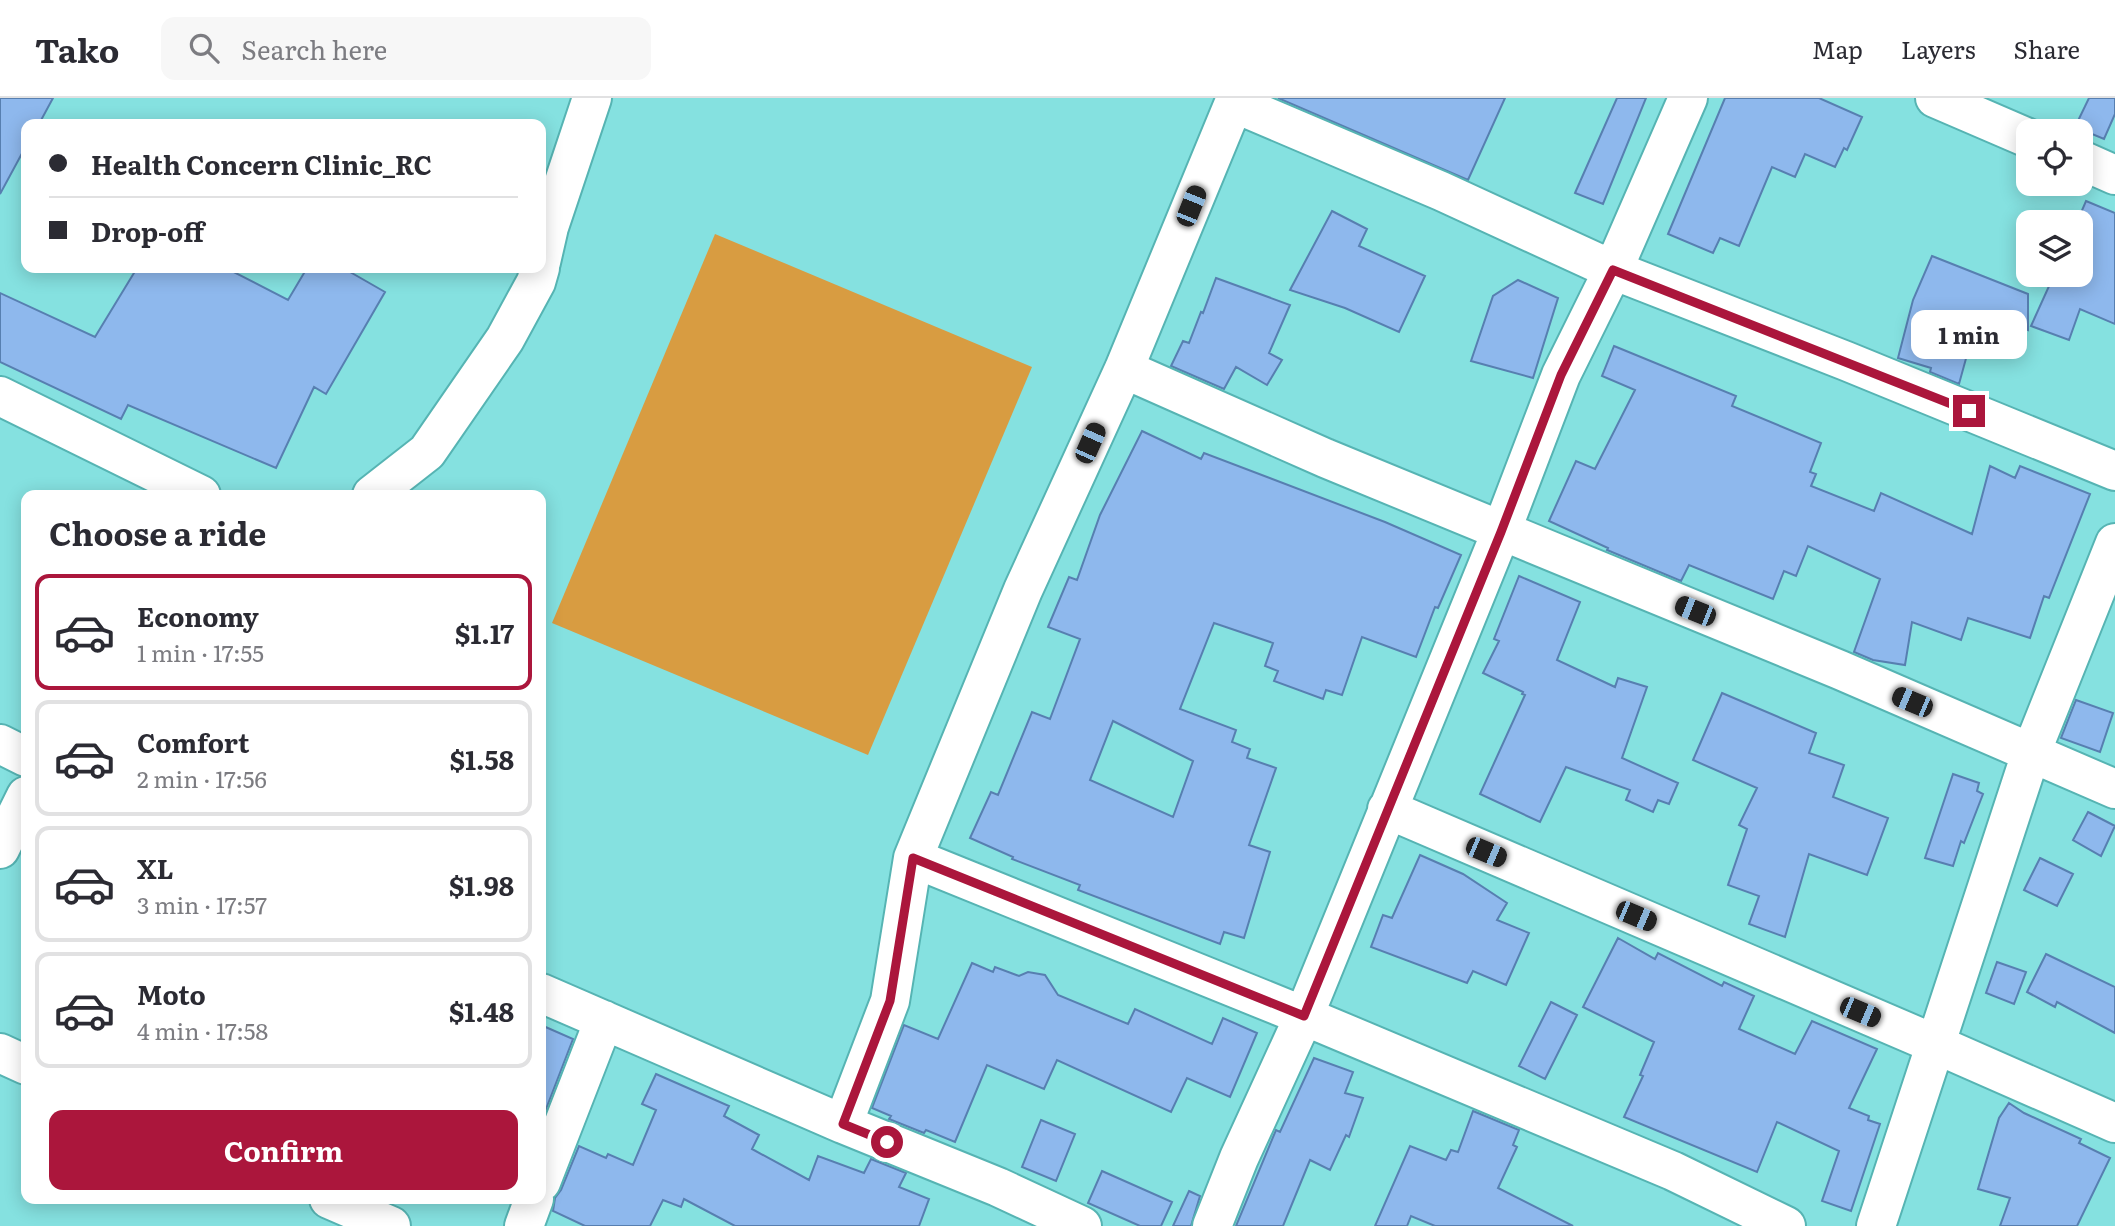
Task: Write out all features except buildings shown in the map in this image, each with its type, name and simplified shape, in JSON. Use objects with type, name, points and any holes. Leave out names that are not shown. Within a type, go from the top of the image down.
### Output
[{"type":"street","points":[[546,240],[592,98]]},
{"type":"street","points":[[1212,1226],[1239,1158],[1304,1016],[1501,532],[1561,375],[1613,270],[1688,98]]},
{"type":"street","points":[[1935,98],[2016,133]]},
{"type":"street","points":[[843,1124],[890,1001],[913,858],[1023,590],[1124,369],[1235,100],[1613,270],[1846,361],[2115,471]]},
{"type":"street","points":[[2093,165],[2115,175]]},
{"type":"street","points":[[378,490],[426,452],[505,339],[539,273]]},
{"type":"street","points":[[1124,369],[1325,458],[1840,670],[2115,789]]},
{"type":"street","points":[[0,396],[182,490]]},
{"type":"street","points":[[1876,1226],[2031,753],[2115,542]]},
{"type":"street","points":[[0,744],[21,754]]},
{"type":"street","points":[[0,849],[21,806]]},
{"type":"street","points":[[1387,809],[2115,1123]]},
{"type":"street","points":[[913,858],[1304,1016],[1673,1171],[1786,1226]]},
{"type":"street","points":[[546,994],[843,1124],[998,1187],[1082,1226]]},
{"type":"street","points":[[546,1169],[604,1020]]},
{"type":"street","points":[[0,1053],[21,1063]]},
{"type":"street","points":[[340,1204],[391,1226]]},
{"type":"street","points":[[524,1226],[532,1204]]},
{"type":"shaded area","points":[[715,234],[1032,367],[868,755],[552,623]]},
{"type":"route","points":[[887,1142],[843,1124],[890,1001],[913,858],[1304,1016],[1501,532],[1561,375],[1613,270],[1969,411]]}]
